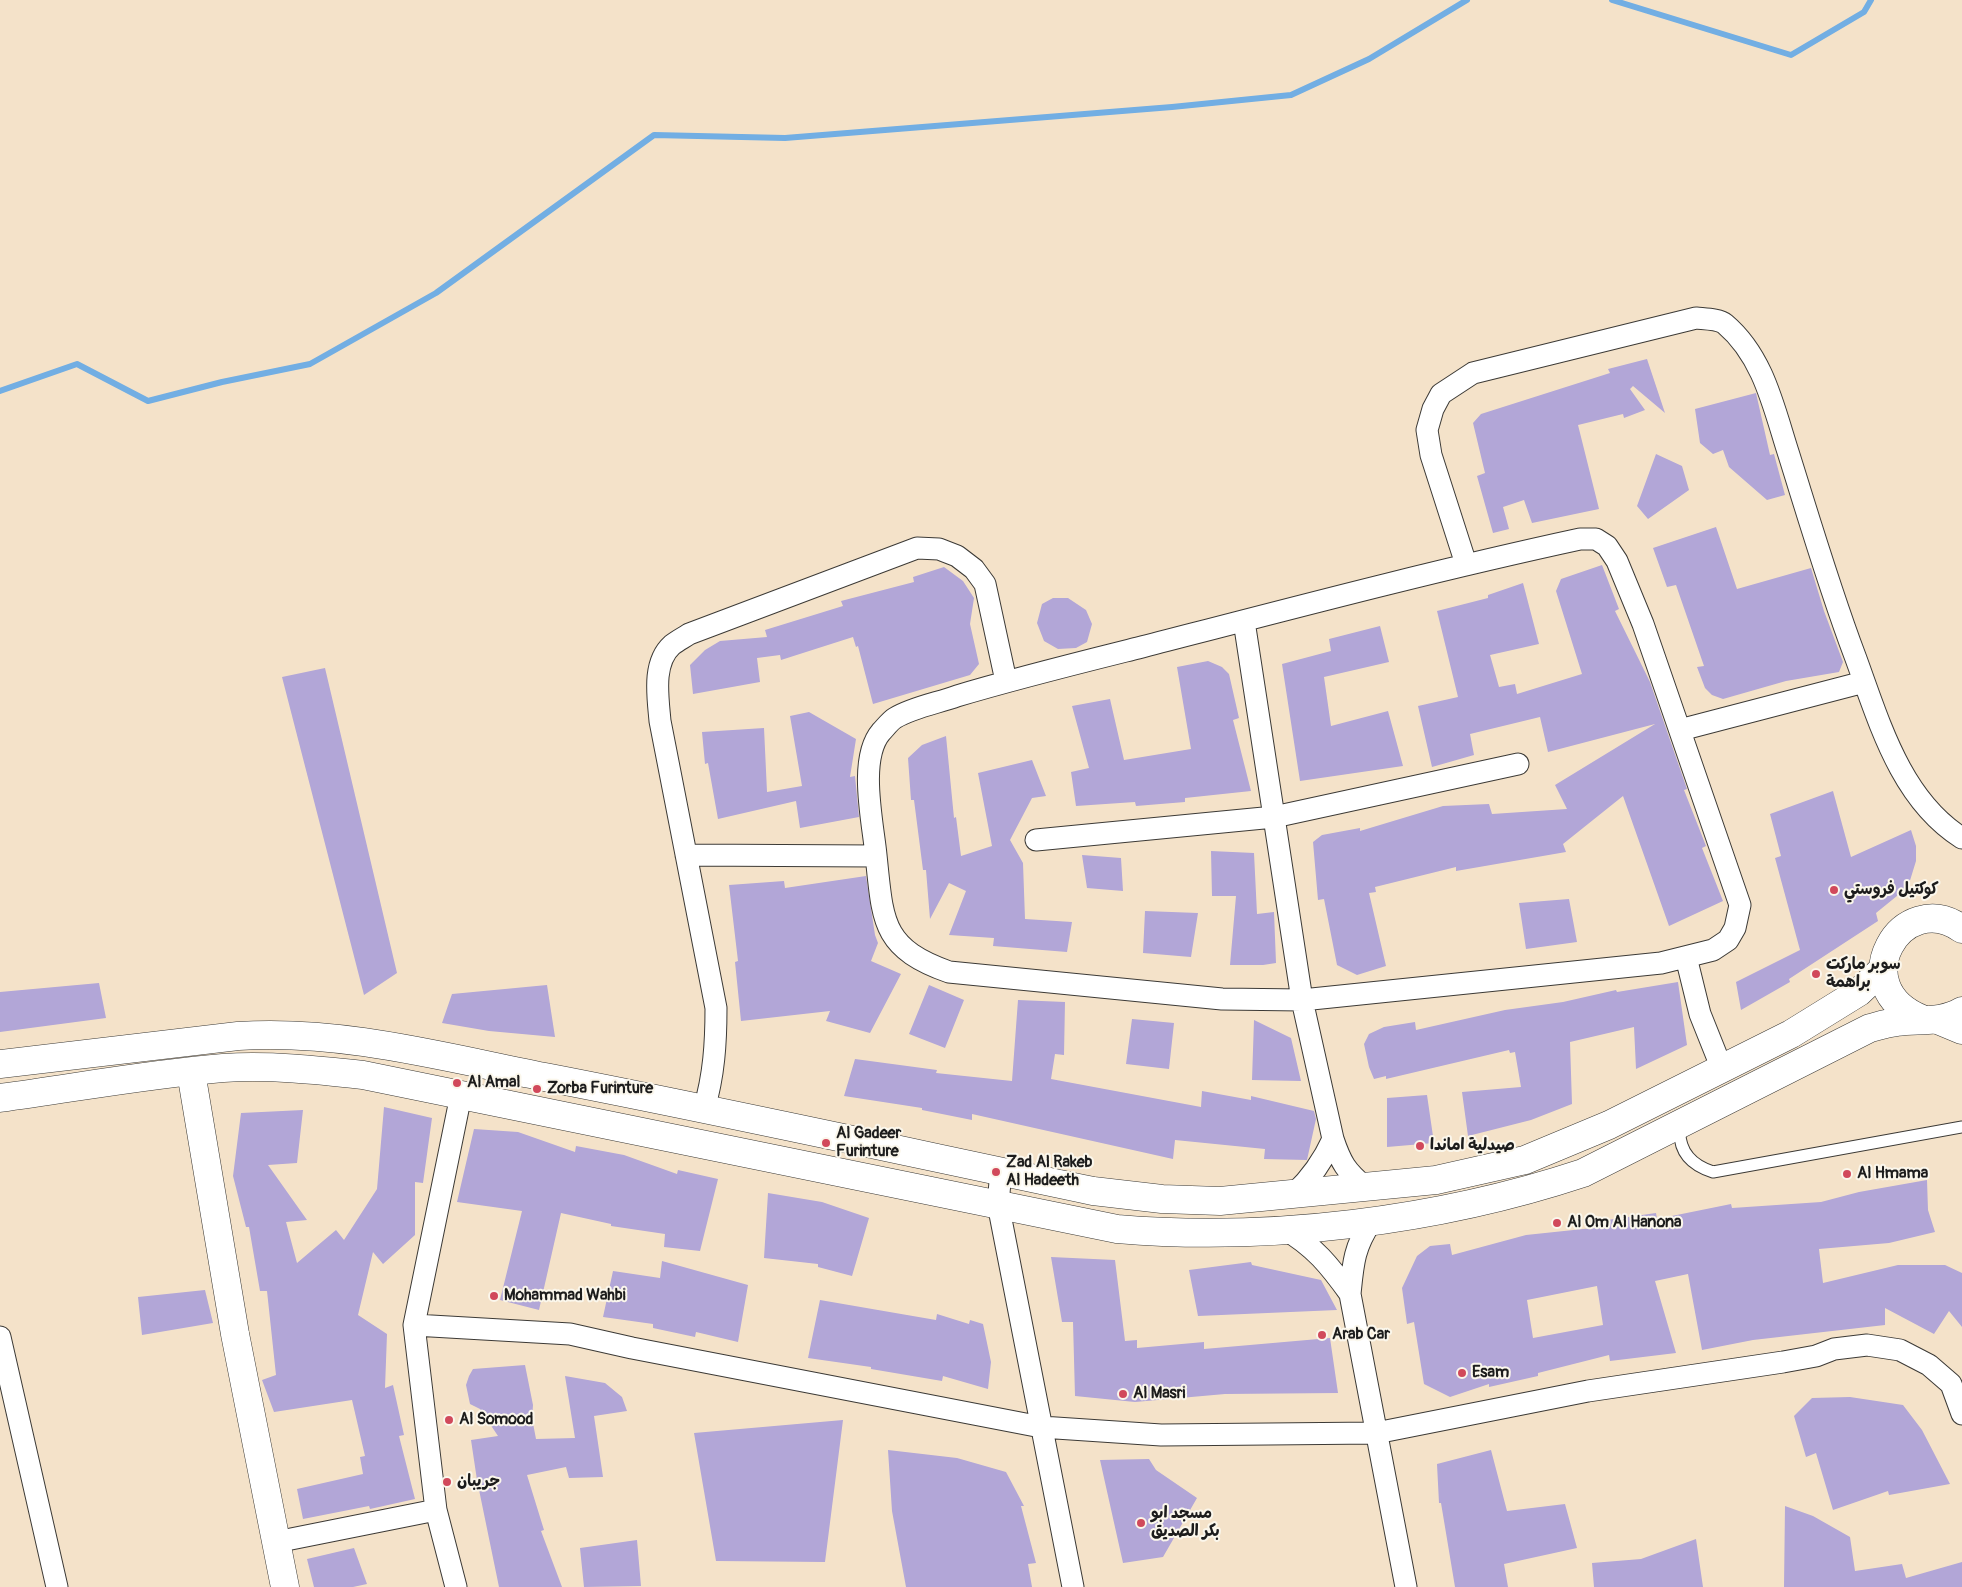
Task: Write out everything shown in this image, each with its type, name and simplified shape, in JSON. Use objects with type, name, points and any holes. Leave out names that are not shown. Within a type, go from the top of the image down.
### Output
[{"type":"main road","points":[[1946,1020],[1906,1013],[1894,1002],[1886,987],[1882,970],[1885,954],[1893,938],[1905,927],[1921,920],[1957,920]]},
{"type":"main road","points":[[0,1064],[238,1036],[277,1034],[303,1036],[396,1048],[704,1109],[1094,1191],[1162,1199],[1220,1201],[1436,1180],[1525,1160],[1609,1125],[1722,1068],[1834,1008],[1860,992],[1882,970]]},
{"type":"main road","points":[[0,1098],[223,1068],[271,1067],[320,1070],[363,1075],[1117,1229],[1176,1234],[1284,1229],[1372,1222],[1468,1206],[1537,1188],[1583,1173],[1870,1028],[1893,1022],[1946,1020]]},
{"type":"main road","points":[[191,1072],[235,1334],[285,1587]]},
{"type":"street","points":[[1466,564],[1431,455],[1427,430],[1432,409],[1441,394],[1473,373],[1696,318],[1724,322],[1746,345],[1766,382],[1836,604],[1890,749],[1908,781],[1926,807],[1949,830],[1962,838]]},
{"type":"street","points":[[1580,539],[1596,539],[1607,546],[1617,561],[1642,624],[1740,905],[1735,928],[1728,940],[1713,950],[1661,963],[1302,1000],[1222,999],[949,972],[924,963],[906,952],[893,938],[885,920],[868,777],[871,756],[878,735],[894,718],[1006,681],[1466,564],[1580,539]]},
{"type":"street","points":[[704,1109],[711,1084],[716,1047],[716,1008],[660,721],[657,686],[661,662],[671,646],[689,634],[917,548],[939,549],[957,556],[974,569],[985,584],[1006,681]]},
{"type":"street","points":[[1244,621],[1302,1000],[1333,1139],[1340,1161],[1347,1171],[1365,1187]]},
{"type":"street","points":[[1680,730],[1864,682]]},
{"type":"street","points":[[1036,840],[1274,817],[1518,764]]},
{"type":"street","points":[[686,855],[876,856]]},
{"type":"street","points":[[1686,956],[1700,1014],[1722,1068]]},
{"type":"street","points":[[456,1587],[436,1510],[414,1325],[461,1095]]},
{"type":"street","points":[[1294,1194],[1324,1160],[1333,1139]]},
{"type":"street","points":[[1001,1171],[998,1204],[1073,1587]]},
{"type":"street","points":[[1372,1222],[1359,1240],[1353,1259],[1350,1294],[1406,1587]]},
{"type":"street","points":[[1284,1229],[1305,1240],[1317,1252],[1350,1294]]},
{"type":"street","points":[[414,1325],[570,1334],[632,1348],[1041,1427],[1162,1435],[1376,1433],[1588,1392],[1816,1356],[1834,1349],[1867,1345],[1900,1350],[1930,1365],[1951,1384],[1962,1414]]},
{"type":"street","points":[[0,1337],[58,1587]]},
{"type":"street","points":[[276,1542],[436,1510]]},
{"type":"lane","points":[[1680,1124],[1679,1138],[1689,1160],[1700,1168],[1714,1172],[1962,1127]]},
{"type":"building","points":[[1647,359],[1665,413],[1633,386],[1630,389],[1645,410],[1624,418],[1623,414],[1578,425],[1599,509],[1532,523],[1524,500],[1503,507],[1509,529],[1493,533],[1477,476],[1485,473],[1473,423],[1481,414],[1610,373],[1608,369]]},
{"type":"building","points":[[1756,393],[1770,455],[1774,454],[1785,495],[1767,500],[1729,467],[1723,450],[1713,454],[1700,443],[1695,409]]},
{"type":"building","points":[[1656,454],[1682,466],[1689,490],[1648,519],[1637,506]]},
{"type":"building","points":[[1716,527],[1737,589],[1811,568],[1824,611],[1843,662],[1839,672],[1786,681],[1723,699],[1712,695],[1705,688],[1697,667],[1704,666],[1676,585],[1667,587],[1653,548]]},
{"type":"building","points":[[1602,565],[1619,609],[1615,611],[1650,682],[1687,789],[1684,790],[1706,846],[1702,848],[1723,901],[1669,926],[1623,796],[1563,844],[1566,852],[1456,871],[1456,867],[1375,887],[1376,892],[1369,893],[1386,966],[1357,975],[1337,965],[1324,899],[1318,900],[1313,842],[1322,835],[1360,828],[1360,831],[1443,806],[1489,804],[1492,814],[1567,809],[1555,785],[1655,724],[1548,752],[1540,717],[1470,734],[1474,755],[1432,767],[1418,706],[1458,697],[1437,611],[1488,598],[1488,595],[1523,583],[1539,644],[1490,655],[1499,687],[1515,684],[1517,694],[1582,674],[1556,591],[1561,579]]},
{"type":"building","points":[[944,567],[963,581],[974,598],[970,624],[979,664],[970,675],[873,704],[858,646],[856,647],[853,637],[781,660],[780,655],[757,658],[760,682],[693,694],[690,665],[705,650],[720,641],[767,637],[765,630],[843,606],[841,601],[914,582],[913,577]]},
{"type":"building","points":[[1053,598],[1068,598],[1086,610],[1092,624],[1087,642],[1076,648],[1058,649],[1044,641],[1037,623],[1042,604]]},
{"type":"building","points":[[1380,626],[1389,662],[1324,677],[1331,726],[1388,711],[1403,766],[1300,781],[1282,664],[1331,651],[1329,639]]},
{"type":"building","points":[[1208,661],[1222,667],[1229,674],[1239,718],[1233,720],[1251,791],[1185,798],[1185,802],[1136,806],[1135,802],[1076,806],[1071,772],[1089,768],[1072,706],[1110,699],[1124,760],[1191,749],[1177,667]]},
{"type":"building","points":[[325,668],[397,973],[364,995],[282,677]]},
{"type":"building","points":[[809,712],[856,739],[850,777],[855,776],[859,817],[800,828],[796,801],[718,819],[708,763],[705,764],[702,732],[764,728],[767,792],[802,786],[790,716]]},
{"type":"building","points":[[946,736],[954,818],[956,817],[961,856],[992,846],[978,773],[1032,760],[1046,796],[1032,798],[1010,840],[1023,863],[1025,919],[1072,922],[1067,952],[993,946],[994,938],[949,935],[966,891],[949,883],[930,919],[926,870],[923,870],[914,800],[911,800],[908,758],[922,745]]},
{"type":"building","points":[[1833,791],[1851,857],[1911,830],[1916,846],[1916,861],[1908,887],[1876,913],[1878,921],[1789,979],[1790,982],[1741,1010],[1736,982],[1800,950],[1775,858],[1781,856],[1770,814]]},
{"type":"building","points":[[1211,851],[1254,853],[1257,914],[1274,912],[1276,963],[1230,965],[1236,896],[1212,896]]},
{"type":"building","points":[[1082,855],[1121,858],[1123,891],[1087,888]]},
{"type":"building","points":[[866,876],[875,935],[878,943],[871,961],[901,974],[870,1033],[826,1021],[830,1011],[741,1021],[735,962],[738,961],[729,885],[784,881],[785,888]]},
{"type":"building","points":[[1569,899],[1577,942],[1526,949],[1519,903]]},
{"type":"building","points":[[1145,911],[1198,913],[1191,957],[1143,953]]},
{"type":"building","points":[[1678,982],[1687,1045],[1636,1069],[1634,1027],[1570,1042],[1572,1104],[1531,1120],[1468,1136],[1462,1092],[1521,1087],[1515,1052],[1510,1053],[1509,1050],[1386,1079],[1386,1076],[1374,1079],[1369,1067],[1364,1044],[1369,1034],[1384,1027],[1415,1022],[1416,1030],[1505,1010],[1563,1002],[1616,990],[1617,992]]},
{"type":"building","points":[[99,983],[106,1018],[0,1032],[0,992]]},
{"type":"building","points":[[547,985],[555,1037],[489,1031],[442,1023],[452,994]]},
{"type":"building","points":[[929,985],[964,1000],[945,1048],[909,1034]]},
{"type":"building","points":[[1018,1000],[1065,1002],[1064,1055],[1055,1054],[1051,1079],[1201,1107],[1202,1091],[1251,1100],[1251,1096],[1314,1111],[1316,1119],[1307,1160],[1264,1159],[1265,1149],[1175,1140],[1173,1159],[972,1114],[972,1120],[922,1110],[922,1108],[844,1096],[855,1059],[937,1070],[936,1073],[1012,1081]]},
{"type":"building","points":[[1132,1019],[1174,1023],[1169,1069],[1126,1064]]},
{"type":"building","points":[[1254,1020],[1291,1038],[1301,1081],[1252,1080]]},
{"type":"building","points":[[1427,1095],[1434,1143],[1387,1147],[1387,1098]]},
{"type":"building","points":[[384,1107],[432,1118],[423,1183],[415,1182],[415,1235],[383,1264],[373,1252],[358,1315],[387,1334],[385,1388],[393,1385],[404,1435],[399,1436],[415,1499],[370,1509],[369,1506],[303,1519],[297,1489],[363,1474],[360,1457],[365,1456],[352,1400],[274,1412],[262,1380],[276,1375],[267,1291],[260,1291],[249,1227],[246,1227],[233,1176],[241,1113],[303,1110],[297,1163],[268,1165],[307,1220],[286,1222],[297,1263],[336,1230],[344,1240],[377,1189]]},
{"type":"building","points":[[474,1129],[518,1132],[575,1152],[576,1146],[624,1155],[677,1174],[678,1170],[718,1179],[700,1251],[664,1247],[665,1234],[611,1226],[611,1224],[561,1213],[539,1310],[500,1300],[522,1211],[457,1202]]},
{"type":"building","points":[[1927,1180],[1928,1210],[1935,1232],[1889,1243],[1819,1249],[1823,1283],[1898,1265],[1945,1265],[1962,1273],[1962,1327],[1949,1311],[1934,1334],[1885,1308],[1885,1325],[1753,1340],[1702,1350],[1688,1274],[1655,1281],[1676,1353],[1610,1361],[1609,1355],[1538,1373],[1538,1376],[1489,1387],[1489,1384],[1450,1397],[1424,1384],[1414,1322],[1407,1324],[1402,1288],[1417,1256],[1430,1246],[1450,1244],[1452,1255],[1526,1235],[1602,1227],[1600,1221],[1656,1213],[1657,1219],[1731,1204],[1732,1208],[1821,1202],[1859,1192]],"holes":[[[1597,1286],[1603,1325],[1533,1338],[1527,1300]]]},
{"type":"building","points":[[768,1193],[822,1202],[869,1218],[852,1276],[818,1267],[818,1264],[764,1258]]},
{"type":"building","points":[[1051,1257],[1115,1260],[1125,1341],[1137,1340],[1137,1348],[1204,1342],[1204,1349],[1330,1338],[1338,1393],[1225,1394],[1135,1402],[1075,1396],[1073,1322],[1062,1322]]},
{"type":"building","points":[[662,1261],[748,1285],[738,1342],[696,1332],[695,1337],[653,1328],[653,1324],[603,1317],[613,1271],[660,1278]]},
{"type":"building","points":[[1251,1262],[1252,1265],[1321,1280],[1337,1310],[1198,1316],[1189,1270]]},
{"type":"building","points":[[205,1290],[213,1323],[142,1335],[138,1297]]},
{"type":"building","points":[[820,1300],[936,1320],[937,1314],[969,1324],[970,1320],[983,1324],[991,1362],[988,1389],[943,1376],[942,1381],[871,1369],[871,1367],[808,1358]]},
{"type":"building","points":[[525,1365],[533,1405],[532,1418],[536,1439],[575,1438],[565,1376],[605,1383],[622,1397],[627,1411],[594,1416],[603,1477],[569,1478],[566,1467],[527,1475],[544,1530],[541,1531],[562,1587],[499,1587],[477,1480],[471,1440],[498,1436],[480,1409],[470,1404],[466,1385],[469,1376],[473,1369]]},
{"type":"building","points":[[1850,1397],[1903,1405],[1922,1430],[1950,1484],[1889,1495],[1888,1491],[1833,1510],[1816,1453],[1806,1457],[1794,1416],[1812,1398]]},
{"type":"building","points":[[843,1420],[825,1562],[716,1561],[694,1433]]},
{"type":"building","points":[[888,1450],[957,1458],[1006,1472],[1024,1506],[1021,1506],[1036,1563],[1028,1564],[1032,1587],[906,1587],[892,1511]]},
{"type":"building","points":[[1491,1450],[1507,1511],[1565,1504],[1577,1548],[1504,1564],[1508,1587],[1455,1587],[1441,1503],[1439,1503],[1437,1464]]},
{"type":"building","points":[[1149,1459],[1156,1470],[1197,1498],[1163,1557],[1123,1563],[1100,1460]]},
{"type":"building","points":[[1785,1506],[1813,1516],[1850,1537],[1855,1571],[1902,1564],[1906,1578],[1962,1562],[1962,1587],[1784,1587]]},
{"type":"building","points":[[1696,1539],[1703,1587],[1594,1587],[1592,1563],[1641,1559]]},
{"type":"building","points":[[637,1540],[641,1586],[584,1587],[580,1548]]},
{"type":"building","points":[[354,1548],[367,1584],[353,1587],[314,1587],[307,1559]]},
{"type":"waterway","points":[[0,391],[77,364],[148,401],[222,382],[310,364],[436,293],[654,135],[785,138],[1172,107],[1291,95],[1369,59],[1467,0]]},
{"type":"waterway","points":[[1612,0],[1791,55],[1864,12],[1871,0]]},
{"type":"place","name":"كوكتيل فروستي","points":[[1834,890]]},
{"type":"place","name":"سوبر ماركت براهمة","points":[[1816,974]]},
{"type":"place","name":"Al Amal","points":[[457,1083]]},
{"type":"place","name":"Zorba Furinture","points":[[537,1089]]},
{"type":"place","name":"Al Gadeer Furinture","points":[[826,1143]]},
{"type":"place","name":"صيدلية اماندا","points":[[1420,1146]]},
{"type":"place","name":"Zad Al Rakeb Al Hadeeth","points":[[996,1172]]},
{"type":"place","name":"Al Hmama","points":[[1847,1174]]},
{"type":"place","name":"Al Om Al Hanona","points":[[1557,1223]]},
{"type":"place","name":"Mohammad Wahbi","points":[[494,1296]]},
{"type":"place","name":"Arab Car","points":[[1322,1335]]},
{"type":"place","name":"Esam","points":[[1462,1373]]},
{"type":"place","name":"Al Masri","points":[[1123,1394]]},
{"type":"place","name":"Al Somood","points":[[449,1420]]},
{"type":"place","name":"جريبان","points":[[447,1482]]},
{"type":"place","name":"مسجد ابو بكر الصديق","points":[[1141,1523]]}]
